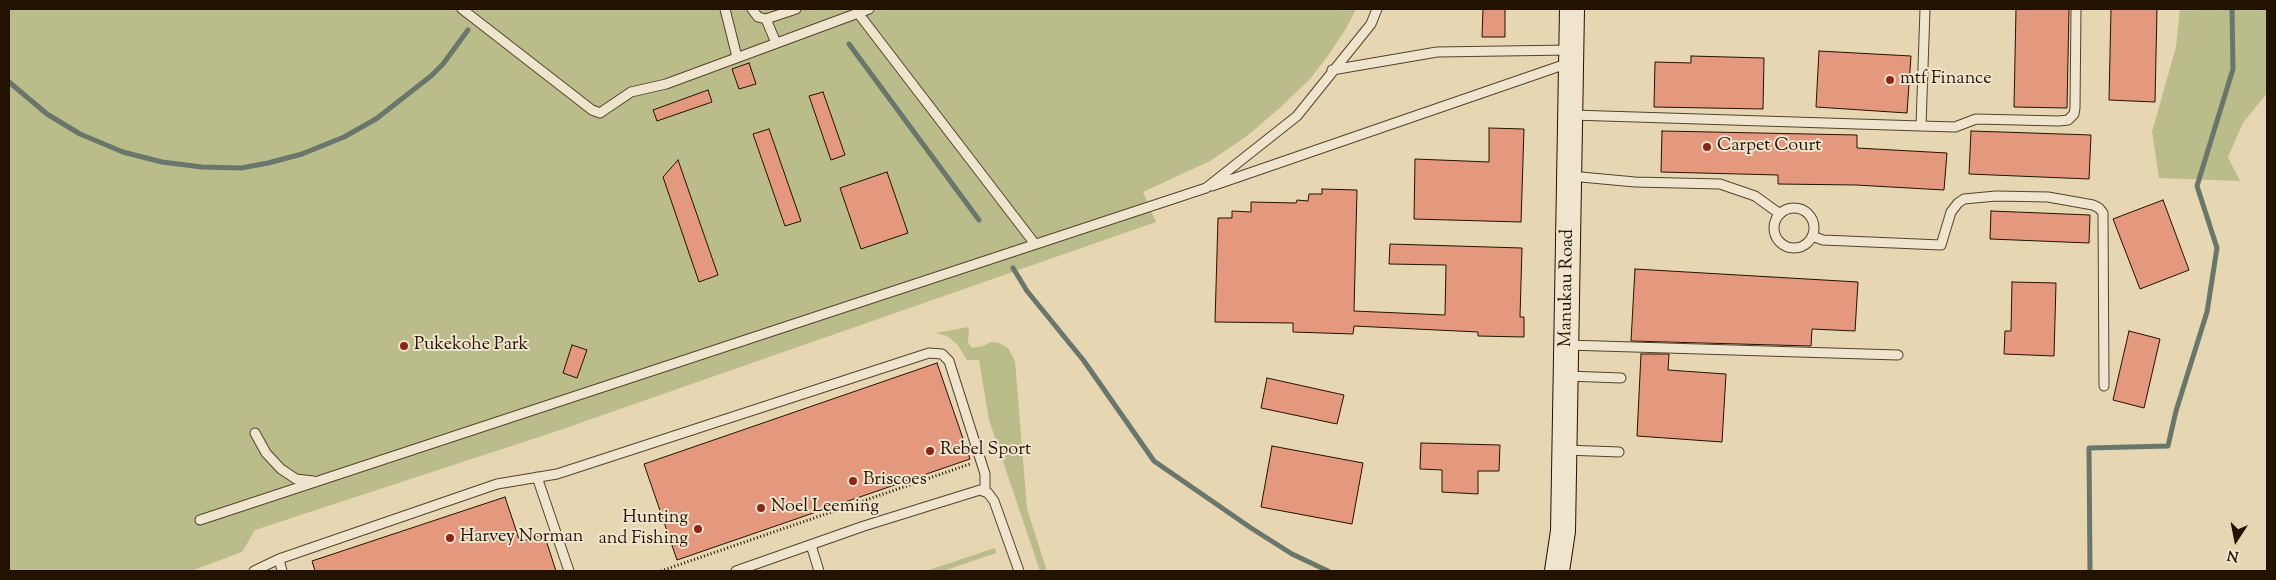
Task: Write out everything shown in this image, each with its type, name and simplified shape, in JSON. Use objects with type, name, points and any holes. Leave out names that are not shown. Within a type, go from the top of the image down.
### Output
[{"type":"main road","name":"Manukau Road","points":[[1559,570],[1563,531],[1565,450],[1572,9]]},
{"type":"lane","points":[[462,9],[592,110],[600,113],[625,95],[666,84],[869,9]]},
{"type":"lane","points":[[725,9],[737,57]]},
{"type":"lane","points":[[752,9],[758,18],[766,19],[796,9]]},
{"type":"lane","points":[[1206,188],[1297,116],[1332,70],[1371,24],[1377,9]]},
{"type":"lane","points":[[1921,126],[1925,9]]},
{"type":"lane","points":[[1570,115],[1955,128],[1976,119],[2068,120],[2074,114],[2075,108],[2076,9]]},
{"type":"lane","points":[[858,13],[1035,244]]},
{"type":"lane","points":[[766,19],[776,43]]},
{"type":"lane","points":[[1332,70],[1437,52],[1540,49],[1571,56]]},
{"type":"lane","points":[[200,520],[1206,188],[1571,56]]},
{"type":"lane","points":[[1570,176],[1635,182],[1720,184],[1755,196],[1780,214]]},
{"type":"lane","points":[[1812,236],[1823,240],[1941,245],[1951,212],[1964,199],[1996,196],[2048,197],[2093,205],[2099,208],[2103,214],[2104,386]]},
{"type":"lane","points":[[1792,208],[1805,212],[1813,222],[1812,236],[1802,246],[1788,247],[1782,244],[1777,239],[1774,226],[1780,214],[1792,208]]},
{"type":"lane","points":[[1567,345],[1898,355]]},
{"type":"lane","points":[[254,571],[279,559],[497,484],[557,474],[935,353],[942,354],[949,361],[985,474],[984,491]]},
{"type":"lane","points":[[1566,376],[1621,378]]},
{"type":"lane","points":[[255,433],[266,453],[281,469],[296,478],[316,482]]},
{"type":"lane","points":[[1565,450],[1619,452]]},
{"type":"lane","points":[[537,477],[569,571]]},
{"type":"lane","points":[[736,571],[960,494],[984,491],[994,501],[1019,571]]},
{"type":"lane","points":[[811,545],[819,571]]},
{"type":"lane","points":[[279,559],[282,571]]},
{"type":"path","points":[[661,571],[971,464]]},
{"type":"green space","name":"Pukekohe Park","points":[[9,9],[1356,9],[1347,27],[1327,57],[1310,79],[1282,106],[1247,136],[1210,161],[1143,192],[1156,222],[557,431],[255,530],[242,552],[191,571],[9,571]]},
{"type":"green space","points":[[2180,9],[2267,9],[2267,93],[2243,123],[2228,157],[2240,181],[2159,178],[2152,132],[2176,47]]},
{"type":"green space","points":[[969,327],[968,343],[972,348],[991,342],[999,343],[1008,348],[1015,361],[1027,509],[1047,571],[1040,571],[989,420],[979,360],[967,360],[957,344],[947,336],[936,333]]},
{"type":"green space","points":[[995,548],[996,553],[943,571],[926,571]]},
{"type":"building","points":[[1483,9],[1505,9],[1505,37],[1482,37]]},
{"type":"building","points":[[2016,9],[2069,9],[2067,108],[2014,107]]},
{"type":"building","points":[[2111,9],[2157,9],[2155,102],[2109,100]]},
{"type":"building","points":[[1819,51],[1911,56],[1907,113],[1816,107]]},
{"type":"building","points":[[1691,56],[1764,58],[1763,109],[1654,107],[1655,62],[1691,63]]},
{"type":"building","points":[[749,63],[756,84],[739,89],[732,69]]},
{"type":"building","points":[[708,90],[712,102],[657,121],[653,110]]},
{"type":"building","points":[[823,92],[845,155],[831,160],[809,96]]},
{"type":"building","points":[[1489,128],[1524,129],[1521,222],[1414,219],[1415,159],[1489,162]]},
{"type":"building","points":[[769,129],[801,221],[785,226],[753,134]]},
{"type":"building","points":[[1662,131],[1857,135],[1857,148],[1947,153],[1944,190],[1856,185],[1778,184],[1778,175],[1661,172]]},
{"type":"building","points":[[1971,131],[2091,135],[2089,179],[1969,174]]},
{"type":"building","points":[[678,160],[718,275],[699,282],[663,177]]},
{"type":"building","points":[[887,172],[908,233],[861,249],[840,188]]},
{"type":"building","points":[[1322,189],[1357,190],[1354,311],[1445,315],[1446,265],[1389,264],[1390,244],[1522,248],[1520,317],[1524,317],[1524,337],[1478,336],[1478,332],[1354,326],[1353,334],[1293,332],[1293,323],[1215,322],[1218,218],[1232,218],[1232,211],[1251,212],[1251,202],[1296,203],[1297,200],[1308,201],[1309,194],[1322,194]]},
{"type":"building","points":[[2163,200],[2189,270],[2140,289],[2113,219]]},
{"type":"building","points":[[1991,211],[2090,215],[2089,243],[1990,239]]},
{"type":"building","points":[[1635,269],[1858,282],[1855,331],[1812,329],[1811,346],[1631,341]]},
{"type":"building","points":[[2012,282],[2056,283],[2054,356],[2004,354],[2005,331],[2011,331]]},
{"type":"building","points":[[2129,331],[2160,339],[2144,408],[2113,400]]},
{"type":"building","points":[[572,345],[587,350],[577,378],[563,373]]},
{"type":"building","points":[[1641,354],[1669,354],[1668,370],[1726,374],[1722,442],[1637,436]]},
{"type":"building","points":[[937,363],[970,459],[677,560],[644,464]]},
{"type":"building","points":[[1267,378],[1344,395],[1337,424],[1261,408]]},
{"type":"building","points":[[1421,443],[1500,445],[1499,471],[1478,471],[1478,494],[1442,492],[1442,470],[1420,469]]},
{"type":"building","points":[[1272,446],[1363,463],[1352,524],[1261,507]]},
{"type":"building","name":"Harvey Norman","points":[[505,497],[520,542],[544,534],[556,571],[315,571],[312,561]]},
{"type":"waterway","points":[[2090,571],[2089,448],[2168,446],[2176,411],[2207,312],[2217,248],[2197,186],[2233,69],[2232,9]]},
{"type":"waterway","points":[[9,82],[47,114],[80,134],[123,152],[162,162],[202,167],[241,168],[302,154],[344,137],[376,119],[431,76],[443,64],[468,30]]},
{"type":"waterway","points":[[849,44],[979,220]]},
{"type":"waterway","points":[[1013,268],[1027,291],[1084,361],[1154,461],[1292,554],[1328,571]]},
{"type":"place","name":"mtf Finance","points":[[1890,80]]},
{"type":"place","name":"Carpet Court","points":[[1707,147]]},
{"type":"place","name":"Pukekohe Park","points":[[404,346]]},
{"type":"place","name":"Rebel Sport","points":[[930,451]]},
{"type":"place","name":"Briscoes","points":[[853,481]]},
{"type":"place","name":"Noel Leeming","points":[[761,508]]},
{"type":"place","name":"Hunting and Fishing","points":[[698,529]]},
{"type":"place","name":"Harvey Norman","points":[[450,538]]}]
